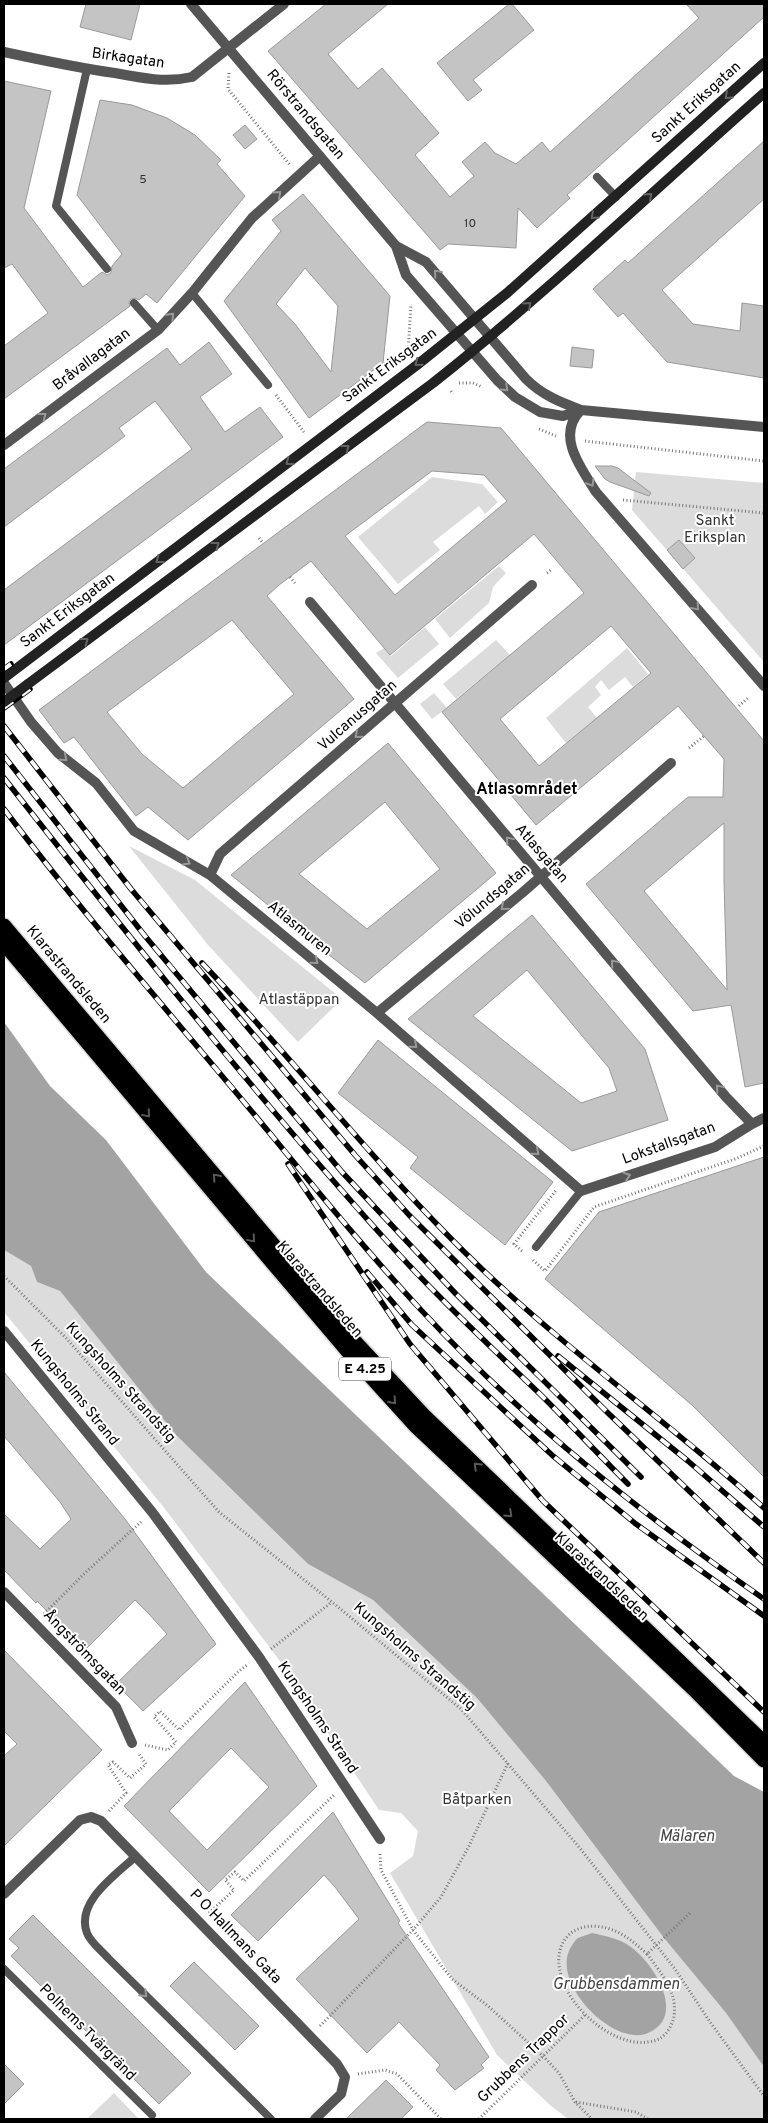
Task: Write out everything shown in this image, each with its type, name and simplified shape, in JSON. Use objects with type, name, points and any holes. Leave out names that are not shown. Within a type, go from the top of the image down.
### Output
[{"type":"highway","name":"Klarastrandsleden","points":[[4,926],[355,1342],[425,1416],[764,1743]]},
{"type":"highway","name":"Klarastrandsleden","points":[[4,943],[347,1350],[415,1425],[694,1689],[764,1760]]},
{"type":"main road","name":"Sankt Eriksgatan","points":[[5,683],[16,669],[457,334],[508,293],[764,63]]},
{"type":"main road","points":[[4,702],[433,383],[491,337],[764,93]]},
{"type":"street","name":"Rörstrandsgatan","points":[[191,4],[396,246],[406,275],[457,334]]},
{"type":"street","name":"Birkagatan","points":[[4,52],[153,80],[176,80],[192,76],[284,4]]},
{"type":"street","name":"Bråvallagatan","points":[[4,445],[158,330],[192,293],[252,218],[320,156]]},
{"type":"street","name":"Rörstrandsgatan","points":[[396,246],[426,262],[476,319]]},
{"type":"street","points":[[476,319],[535,387],[554,400],[581,410],[764,427]]},
{"type":"street","points":[[457,334],[515,398],[540,412],[563,416],[581,410]]},
{"type":"street","points":[[581,410],[570,425],[570,439],[581,468],[596,492],[764,686]]},
{"type":"street","name":"Vulcanusgatan","points":[[210,875],[220,854],[532,585]]},
{"type":"street","name":"Atlasgatan","points":[[310,602],[526,860],[726,1096],[752,1124]]},
{"type":"street","name":"Atlasmuren","points":[[5,683],[31,722],[58,753],[96,783],[134,831],[210,875],[377,1013],[581,1191]]},
{"type":"street","name":"Völundsgatan","points":[[377,1013],[541,876],[672,763]]},
{"type":"street","name":"Lokstallsgatan","points":[[581,1191],[716,1147],[764,1118]]},
{"type":"street","name":"Kungsholms Strand","points":[[4,1331],[152,1512],[260,1657],[380,1839]]},
{"type":"street","name":"Ångströmsgatan","points":[[4,1592],[116,1708],[132,1742]]},
{"type":"street","points":[[4,1894],[80,1820],[91,1817],[101,1821]]},
{"type":"street","name":"P O Hallmans Gata","points":[[101,1821],[337,2064],[345,2077]]},
{"type":"street","points":[[315,2119],[341,2094],[345,2077]]},
{"type":"lane","points":[[87,69],[56,206],[107,269]]},
{"type":"lane","points":[[597,177],[616,196]]},
{"type":"lane","points":[[192,293],[268,385]]},
{"type":"lane","points":[[134,303],[158,330]]},
{"type":"lane","points":[[536,1247],[581,1191]]},
{"type":"lane","points":[[136,1856],[95,1896],[84,1914],[87,1934],[109,1959],[271,2119]]},
{"type":"lane","name":"Polhems Tvärgränd","points":[[4,1969],[152,2115]]},
{"type":"path","points":[[229,48],[228,89],[291,166],[294,179]]},
{"type":"path","points":[[408,354],[411,300]]},
{"type":"path","points":[[454,384],[473,383],[486,390]]},
{"type":"path","points":[[268,385],[306,434]]},
{"type":"path","points":[[570,439],[764,461]]},
{"type":"path","points":[[613,500],[764,513]]},
{"type":"path","points":[[259,538],[263,543]]},
{"type":"path","points":[[548,573],[551,570]]},
{"type":"path","points":[[290,577],[295,583]]},
{"type":"path","points":[[739,706],[749,697]]},
{"type":"path","points":[[690,748],[704,736]]},
{"type":"path","points":[[562,1184],[514,1244],[545,1271],[594,1208],[735,1159],[764,1146]]},
{"type":"path","name":"Kungsholms Strandstig","points":[[4,1276],[66,1338],[219,1512],[332,1602],[461,1709],[579,1846],[657,1946],[764,2096]]},
{"type":"path","points":[[46,1612],[87,1571],[152,1512]]},
{"type":"path","points":[[132,1742],[168,1750],[176,1742],[154,1717],[160,1712],[179,1730],[186,1721]]},
{"type":"path","points":[[101,1821],[126,1793],[108,1764],[113,1762],[130,1778],[146,1764]]},
{"type":"path","points":[[332,2012],[413,1930],[441,1898],[469,1846],[508,1763]]},
{"type":"path","points":[[223,1900],[234,1890],[225,1880],[235,1872],[244,1881],[344,1785]]},
{"type":"path","points":[[380,1839],[381,1870],[413,1930],[452,1979],[488,2006],[544,2057],[558,2072],[575,2102],[592,2119]]},
{"type":"path","points":[[647,1954],[690,1913]]},
{"type":"path","points":[[589,1926],[609,1929],[630,1939],[647,1954],[662,1973],[672,1993],[674,2018],[665,2036],[656,2041],[646,2043],[625,2040],[585,2016],[570,1996],[561,1975],[559,1953],[569,1933],[579,1927],[589,1926]]},
{"type":"path","name":"Grubbens Trappor","points":[[479,2119],[585,2016]]},
{"type":"path","points":[[345,2077],[384,2070],[397,2074],[441,2119]]},
{"type":"path","points":[[575,2102],[636,2112],[648,2119]]},
{"type":"green space","name":"Sankt Eriksplan","points":[[636,472],[764,483],[764,662],[632,510]]},
{"type":"green space","points":[[432,477],[482,484],[498,502],[485,514],[479,506],[433,542],[440,550],[398,584],[358,537]]},
{"type":"green space","points":[[499,566],[506,573],[493,587],[489,603],[450,638],[435,619]]},
{"type":"green space","points":[[425,627],[439,644],[398,678],[376,653],[384,648],[391,656]]},
{"type":"green space","points":[[496,640],[510,655],[456,699],[443,684]]},
{"type":"green space","points":[[627,648],[648,674],[633,687],[625,677],[609,690],[601,680],[595,687],[601,695],[588,707],[597,718],[566,743],[546,718]]},
{"type":"green space","points":[[434,693],[447,708],[432,719],[420,704]]},
{"type":"green space","name":"Atlastäppan","points":[[129,846],[195,880],[342,999],[298,1042],[208,945]]},
{"type":"green space","name":"Båtparken","points":[[4,1250],[31,1266],[37,1282],[60,1291],[177,1436],[308,1564],[373,1600],[477,1698],[546,1781],[664,1938],[726,2013],[764,2067],[764,2119],[568,2119],[550,2105],[497,2055],[390,1873],[413,1856],[418,1831],[401,1813],[379,1810],[283,1665],[165,1509],[4,1312]]},
{"type":"green space","points":[[114,2093],[138,2118],[87,2119]]},
{"type":"water","name":"Mälaren","points":[[4,1022],[50,1086],[106,1140],[206,1272],[734,1776],[764,1792],[764,2067],[726,2013],[664,1938],[546,1781],[477,1698],[373,1600],[308,1564],[177,1436],[60,1291],[37,1282],[31,1266],[4,1250]]},
{"type":"water","name":"Grubbensdammen","points":[[592,1933],[615,1939],[628,1945],[638,1953],[656,1975],[666,2002],[665,2014],[660,2025],[648,2033],[634,2035],[619,2031],[603,2022],[588,2009],[577,1994],[569,1977],[567,1961],[571,1947],[576,1940]]},
{"type":"building","points":[[86,4],[140,4],[131,40],[80,27]]},
{"type":"building","points":[[326,4],[388,4],[328,54],[358,89],[382,68],[439,133],[415,155],[450,197],[474,176],[462,162],[485,142],[495,153],[516,164],[542,142],[550,152],[699,18],[686,4],[764,4],[764,17],[567,195],[570,198],[537,228],[518,208],[516,248],[448,244],[440,250],[268,51]]},
{"type":"building","points":[[509,4],[512,4],[534,30],[473,80],[482,90],[468,101],[437,63]]},
{"type":"building","points":[[4,81],[51,91],[24,208],[83,287],[102,272],[107,275],[111,273],[112,266],[122,254],[77,195],[100,100],[132,105],[167,118],[195,135],[221,160],[217,164],[245,196],[157,303],[146,294],[139,300],[131,299],[129,302],[130,306],[4,399],[4,346],[48,313],[12,264],[4,268]]},
{"type":"building","points":[[245,125],[257,139],[245,149],[233,135]]},
{"type":"building","points":[[764,141],[764,199],[662,290],[693,324],[740,331],[742,303],[764,306],[764,378],[667,362],[623,313],[618,317],[593,289],[625,260],[628,263]]},
{"type":"building","points":[[303,194],[390,296],[383,363],[309,418],[224,301],[281,231],[272,220]],"holes":[[[305,268],[338,306],[331,372],[295,324],[276,304]]]},
{"type":"building","points":[[209,342],[232,374],[200,397],[225,432],[260,407],[283,437],[4,645],[4,590],[192,449],[155,401],[119,428],[125,436],[4,527],[4,469],[167,348],[180,365]]},
{"type":"building","points":[[572,347],[594,350],[592,368],[570,366]]},
{"type":"building","points":[[427,422],[501,428],[764,741],[764,1083],[745,1087],[731,1005],[693,1011],[586,884],[688,797],[723,797],[724,759],[678,706],[536,825],[442,712],[584,593],[534,534],[390,655],[311,561],[279,585],[267,596],[354,699],[188,840],[148,807],[136,816],[74,737],[64,743],[39,710]],"holes":[[[432,471],[484,475],[507,501],[395,595],[345,536]],[[232,620],[294,694],[183,788],[142,754],[107,712]],[[611,626],[651,673],[539,766],[500,719]],[[724,823],[727,990],[644,891]]]},
{"type":"building","points":[[595,466],[618,468],[651,493],[649,496],[610,482],[605,479]]},
{"type":"building","points":[[679,540],[695,558],[683,569],[667,550]]},
{"type":"building","points":[[388,743],[496,873],[365,983],[324,951],[308,942],[284,918],[231,875]],"holes":[[[385,802],[440,869],[367,929],[299,874]]]},
{"type":"building","points":[[532,915],[645,1049],[668,1120],[572,1151],[408,1019]],"holes":[[[527,970],[609,1068],[617,1091],[581,1103],[473,1016]]]},
{"type":"building","points":[[378,1040],[553,1182],[505,1245],[410,1168],[418,1157],[338,1093]]},
{"type":"building","points":[[764,1157],[764,1477],[693,1406],[545,1279],[599,1212]]},
{"type":"building","points":[[4,1372],[125,1519],[216,1644],[143,1711],[116,1684],[167,1634],[149,1614],[135,1600],[85,1650],[4,1570],[4,1514],[40,1549],[71,1519],[60,1502],[4,1436]]},
{"type":"building","points":[[4,1650],[102,1750],[4,1846],[4,1756],[17,1744],[4,1731]]},
{"type":"building","points":[[245,1682],[317,1786],[209,1892],[124,1806]],"holes":[[[231,1748],[269,1787],[207,1850],[169,1811]]]},
{"type":"building","points":[[333,1812],[400,1921],[398,1923],[489,2057],[481,2065],[484,2068],[455,2090],[436,2070],[440,2065],[399,2022],[367,2053],[296,1979],[359,1919],[324,1875],[258,1941],[231,1915]]},
{"type":"building","points":[[33,1915],[191,2073],[159,2104],[11,1956],[19,1948],[9,1939]]},
{"type":"building","points":[[194,1962],[259,2026],[235,2050],[170,1986]]},
{"type":"building","points":[[4,2064],[24,2084],[4,2104]]},
{"type":"building","points":[[386,2080],[413,2107],[401,2119],[346,2119]]},
{"type":"railway","points":[[4,669],[11,664]]},
{"type":"railway","points":[[4,708],[30,689]]},
{"type":"railway","points":[[4,726],[131,889],[355,1155],[409,1215],[608,1413],[764,1563]]},
{"type":"railway","points":[[4,756],[145,936],[342,1172],[456,1294],[641,1477]]},
{"type":"railway","points":[[4,778],[190,1011],[286,1126],[384,1238],[422,1279],[542,1396],[628,1484]]},
{"type":"railway","points":[[4,809],[142,982],[348,1227],[422,1311],[501,1390],[543,1428],[629,1500],[764,1599]]},
{"type":"railway","points":[[202,963],[238,1001],[411,1197],[484,1271],[552,1332],[764,1508]]},
{"type":"railway","points":[[288,1164],[410,1344],[543,1501],[764,1712]]},
{"type":"railway","points":[[367,1272],[412,1325],[552,1455],[636,1524],[764,1616]]},
{"type":"railway","points":[[558,1356],[688,1461],[764,1527]]},
{"type":"district","name":"Atlasområdet","points":[[527,790]]}]
